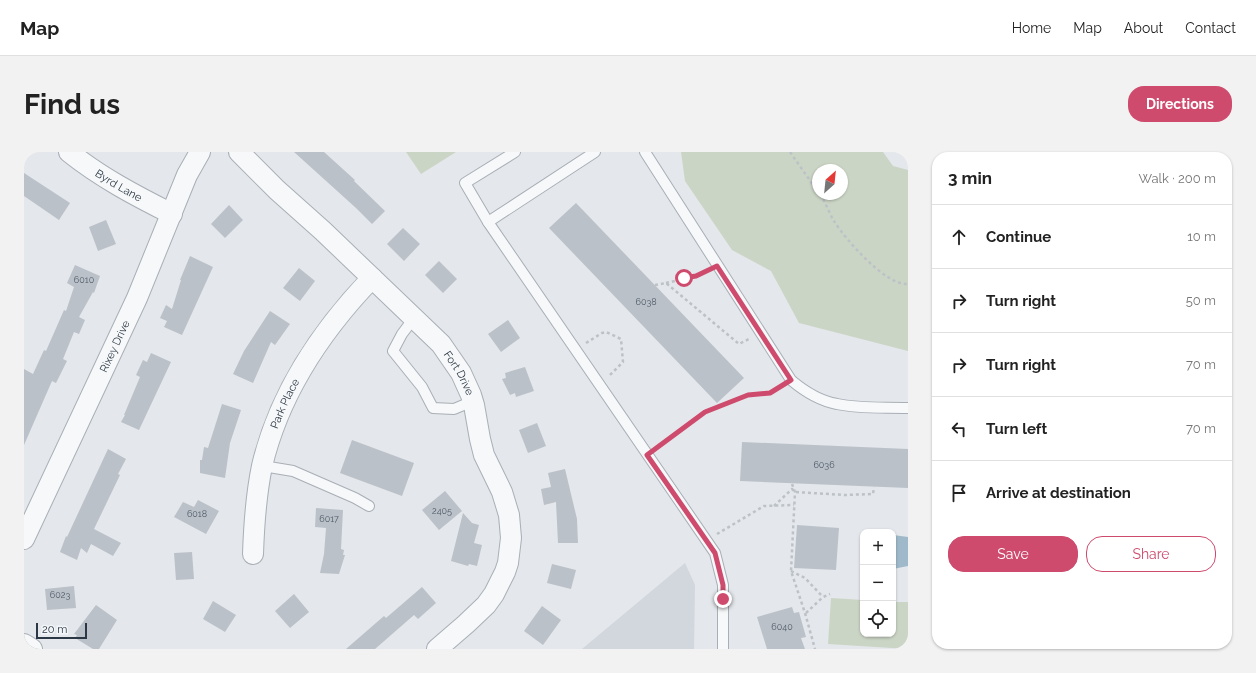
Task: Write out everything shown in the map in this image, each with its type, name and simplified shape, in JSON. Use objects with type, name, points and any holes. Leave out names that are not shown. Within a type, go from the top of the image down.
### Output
[{"type":"street","name":"Byrd Lane","points":[[69,152],[127,191],[172,214]]},
{"type":"street","name":"Rixey Drive","points":[[24,539],[137,298],[187,175],[200,152]]},
{"type":"street","name":"Fort Drive","points":[[239,152],[277,190],[441,344],[461,373],[473,402],[484,455],[502,492],[510,515],[511,538],[508,563],[494,594],[486,605],[437,649]]},
{"type":"street","name":"Park Place","points":[[253,554],[255,509],[263,466],[278,418],[307,360],[331,325],[372,278]]},
{"type":"street","points":[[24,644],[32,649]]},
{"type":"lane","points":[[515,152],[465,184],[488,222],[715,553],[723,585],[723,649]]},
{"type":"lane","points":[[488,222],[594,152]]},
{"type":"lane","points":[[645,152],[791,380],[817,397],[837,404],[908,408]]},
{"type":"lane","points":[[414,318],[402,334],[394,351],[422,387],[433,408],[454,409],[473,402]]},
{"type":"lane","points":[[263,466],[293,471],[355,498],[369,506]]},
{"type":"path","points":[[790,152],[812,183]]},
{"type":"path","points":[[823,200],[834,221],[855,248],[886,277],[902,284],[908,284]]},
{"type":"path","points":[[655,285],[696,276],[717,266]]},
{"type":"path","points":[[666,283],[739,344],[761,333]]},
{"type":"path","points":[[576,350],[602,333],[606,332],[622,339],[623,362],[600,384]]},
{"type":"path","points":[[647,455],[705,412],[748,395],[770,393],[791,380]]},
{"type":"path","points":[[792,484],[795,492],[791,571],[816,649]]},
{"type":"path","points":[[774,506],[792,490],[795,492],[844,495],[873,494],[874,487]]},
{"type":"path","points":[[706,541],[764,506],[794,505]]},
{"type":"path","points":[[791,571],[805,578],[823,596]]},
{"type":"path","points":[[805,613],[823,596],[830,594]]},
{"type":"shaded area","points":[[685,563],[695,585],[694,649],[582,649]]},
{"type":"green space","points":[[406,152],[456,152],[421,174]]},
{"type":"green space","points":[[681,152],[883,152],[893,166],[908,170],[908,351],[799,323],[771,271],[732,250],[685,181]]},
{"type":"green space","points":[[831,598],[860,600],[860,637],[896,637],[896,602],[908,602],[908,649],[828,644]]},
{"type":"water","points":[[896,535],[908,537],[908,566],[896,568]]},
{"type":"building","points":[[294,152],[324,152],[355,180],[354,181],[385,211],[372,224]]},
{"type":"building","points":[[24,173],[70,203],[59,220],[24,196]]},
{"type":"building","points":[[576,203],[744,378],[717,403],[549,228]]},
{"type":"building","points":[[229,205],[243,220],[225,238],[211,224]]},
{"type":"building","points":[[106,220],[116,244],[98,251],[89,227]]},
{"type":"building","points":[[403,228],[420,244],[404,261],[387,244]]},
{"type":"building","points":[[190,256],[213,267],[182,335],[164,327],[167,321],[160,318],[166,305],[172,309],[180,280]]},
{"type":"building","points":[[439,261],[457,279],[443,293],[425,275]]},
{"type":"building","points":[[75,265],[100,276],[94,293],[93,292],[79,317],[85,320],[79,334],[74,332],[63,359],[67,361],[56,383],[52,381],[24,445],[24,369],[33,374],[44,350],[46,351],[64,310],[66,311],[74,287],[67,283]]},
{"type":"building","points":[[299,268],[315,281],[300,301],[283,288]]},
{"type":"building","points":[[270,311],[290,324],[275,345],[271,342],[253,383],[233,374],[244,351]]},
{"type":"building","points":[[508,320],[520,338],[501,352],[488,334]]},
{"type":"building","points":[[151,353],[171,362],[139,430],[121,422],[140,377],[136,375],[143,360],[147,362]]},
{"type":"building","points":[[525,367],[534,391],[516,397],[515,393],[510,395],[502,379],[506,378],[505,373]]},
{"type":"building","points":[[222,404],[241,410],[230,443],[225,478],[200,473],[200,460],[202,460],[204,447],[208,448]]},
{"type":"building","points":[[537,423],[546,446],[528,453],[519,430]]},
{"type":"building","points":[[352,440],[414,463],[402,496],[340,473]]},
{"type":"building","points":[[742,442],[908,449],[908,488],[740,481]]},
{"type":"building","points":[[108,449],[126,459],[94,529],[121,543],[113,556],[91,544],[87,553],[81,548],[77,560],[60,552],[66,536],[67,537]]},
{"type":"building","points":[[565,469],[577,519],[578,543],[558,543],[556,502],[544,505],[541,489],[551,487],[548,473]]},
{"type":"building","points":[[445,491],[462,511],[439,530],[422,510]]},
{"type":"building","points":[[198,500],[219,511],[206,534],[174,517],[183,502],[194,507]]},
{"type":"building","points":[[316,508],[343,510],[341,549],[344,550],[343,555],[345,555],[339,574],[320,573],[324,554],[326,528],[315,527]]},
{"type":"building","points":[[463,513],[472,523],[479,525],[474,543],[482,545],[477,566],[469,564],[468,566],[451,561]]},
{"type":"building","points":[[797,525],[839,528],[836,570],[794,568]]},
{"type":"building","points":[[192,552],[194,579],[176,580],[174,553]]},
{"type":"building","points":[[552,564],[576,570],[571,589],[547,583]]},
{"type":"building","points":[[74,586],[76,608],[47,610],[45,589]]},
{"type":"building","points":[[422,587],[436,603],[418,619],[414,615],[375,649],[346,649],[384,616],[386,618]]},
{"type":"building","points":[[294,594],[309,612],[290,628],[275,611]]},
{"type":"building","points":[[213,601],[236,615],[225,632],[203,619]]},
{"type":"building","points":[[96,605],[117,620],[99,649],[93,649],[75,638],[77,635],[74,634]]},
{"type":"building","points":[[542,606],[561,620],[543,645],[524,631]]},
{"type":"building","points":[[792,607],[794,613],[799,612],[806,637],[801,638],[805,649],[767,649],[757,617]]},
{"type":"route","points":[[684,278],[696,276],[717,266],[791,380],[770,393],[748,395],[705,412],[647,455],[715,553],[723,585],[723,599]]}]
